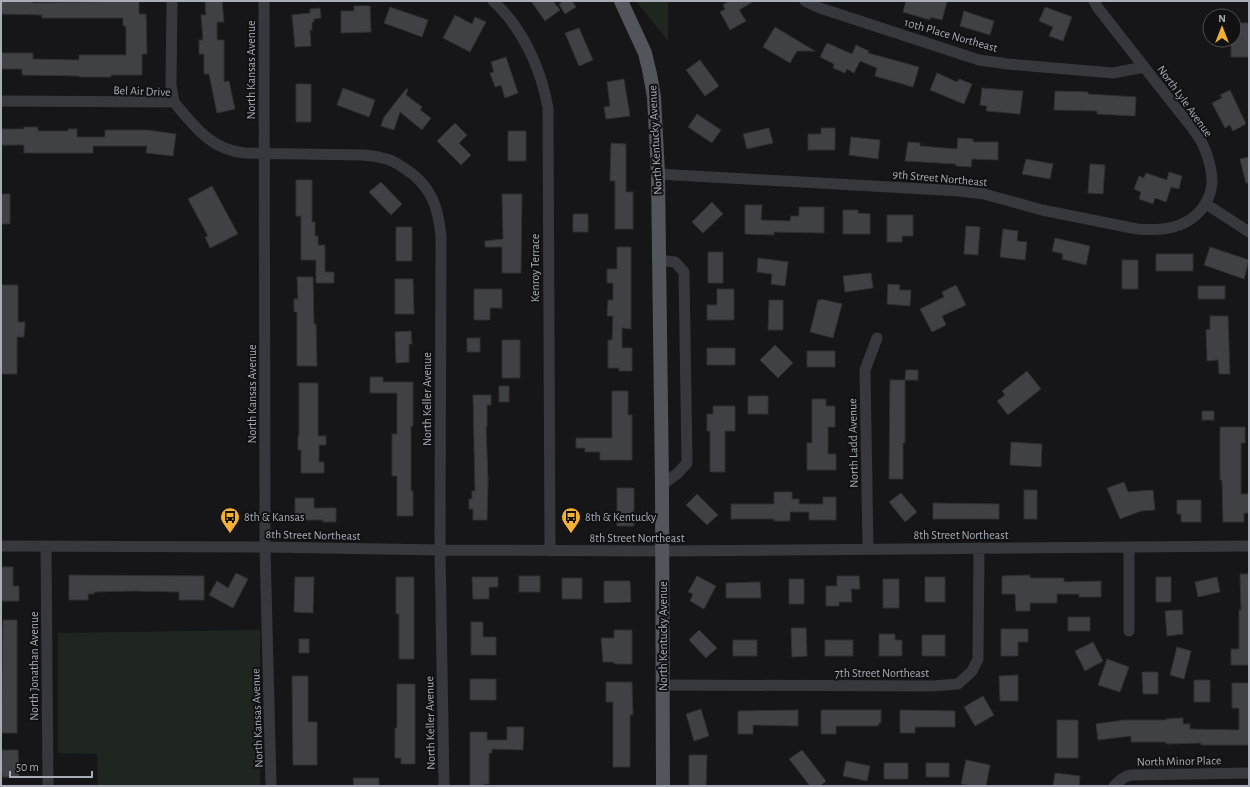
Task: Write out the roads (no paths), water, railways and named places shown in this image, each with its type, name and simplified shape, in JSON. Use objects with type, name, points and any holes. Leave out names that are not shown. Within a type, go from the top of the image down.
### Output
[{"type":"main road","name":"North Kentucky Avenue","points":[[621,1],[645,53],[654,97],[658,174],[664,786]]},
{"type":"street","points":[[172,1],[171,85],[174,102]]},
{"type":"street","name":"North Kansas Avenue","points":[[264,1],[265,547],[272,786]]},
{"type":"street","name":"Kenroy Terrace","points":[[493,1],[519,32],[532,57],[542,79],[548,108],[550,551]]},
{"type":"street","name":"10th Place Northeast","points":[[804,1],[820,8],[979,60],[1113,73],[1144,67]]},
{"type":"street","name":"North Lyle Avenue","points":[[1094,1],[1191,127],[1207,154],[1212,185],[1210,196],[1206,204]]},
{"type":"street","name":"Bel Air Drive","points":[[1,101],[119,103],[174,102],[194,126],[217,146],[232,152],[264,154]]},
{"type":"street","name":"North Keller Avenue","points":[[264,154],[356,155],[383,158],[412,172],[425,185],[434,199],[441,236],[440,550],[444,786]]},
{"type":"street","name":"9th Street Northeast","points":[[658,174],[960,191],[984,194],[1042,210],[1137,229],[1151,230],[1165,230],[1189,221],[1198,214],[1206,204]]},
{"type":"street","points":[[1206,204],[1249,232]]},
{"type":"street","points":[[658,260],[675,262],[684,272],[686,360],[687,463],[678,473],[662,486]]},
{"type":"street","name":"North Ladd Avenue","points":[[868,549],[865,370],[878,338]]},
{"type":"street","name":"8th Street Northeast","points":[[1,546],[662,551],[1249,546]]},
{"type":"street","name":"North Jonathan Avenue","points":[[46,546],[48,786]]},
{"type":"street","points":[[1129,547],[1129,631]]},
{"type":"street","name":"7th Street Northeast","points":[[663,685],[932,686],[958,684],[972,672],[978,658],[979,548]]},
{"type":"street","name":"North Minor Place","points":[[1114,786],[1127,776],[1131,775],[1249,772]]},
{"type":"place","name":"8th & Kansas","points":[[230,534]]},
{"type":"place","name":"8th & Kentucky","points":[[571,534]]}]
